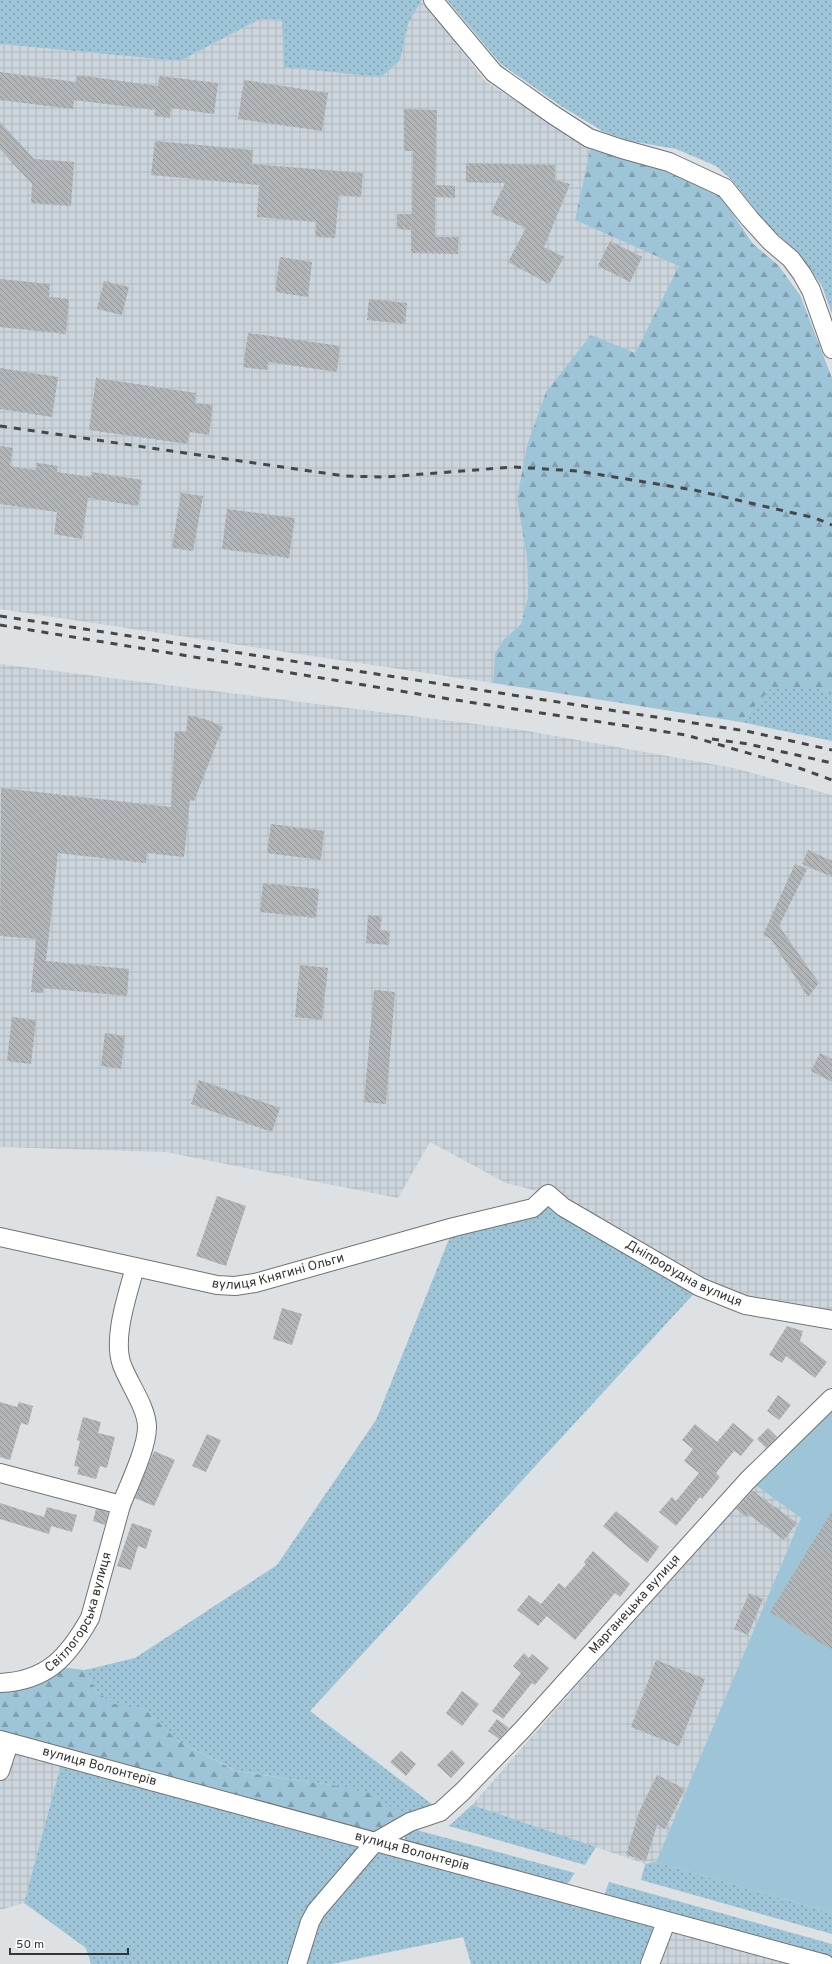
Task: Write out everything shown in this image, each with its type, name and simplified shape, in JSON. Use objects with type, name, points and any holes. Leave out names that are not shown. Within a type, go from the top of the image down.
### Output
[{"type":"street","points":[[433,0],[494,73],[589,138],[622,150],[669,162],[725,188],[770,242],[791,259],[802,274],[811,290],[832,349]]},
{"type":"street","name":"вулиця Княгині Ольги","points":[[0,1237],[217,1285],[235,1286],[255,1283],[454,1227],[533,1208],[548,1194]]},
{"type":"street","name":"Дніпрорудна вулиця","points":[[548,1194],[563,1207],[700,1287],[745,1305],[832,1320]]},
{"type":"street","name":"Світлогорська вулиця","points":[[0,1683],[32,1678],[53,1666],[72,1647],[90,1618],[121,1505],[145,1441],[147,1427],[144,1410],[121,1363],[120,1348],[123,1311],[135,1267]]},
{"type":"street","name":"Марганецька вулиця","points":[[375,1842],[410,1822],[440,1812],[522,1730],[748,1480],[832,1398]]},
{"type":"street","points":[[0,1473],[121,1505]]},
{"type":"street","points":[[0,1771],[5,1742]]},
{"type":"street","name":"вулиця Волонтерів","points":[[5,1742],[824,1964]]},
{"type":"street","points":[[296,1964],[310,1922],[316,1911],[324,1899],[375,1842]]},
{"type":"street","points":[[650,1964],[666,1922]]},
{"type":"shaded area","points":[[422,0],[485,81],[590,149],[575,220],[680,265],[635,353],[517,499],[527,558],[528,597],[521,624],[503,640],[495,654],[493,683],[0,609],[0,44],[180,61],[260,19],[282,20],[400,60],[410,16]]},
{"type":"shaded area","points":[[0,664],[522,730],[734,768],[832,795],[832,1320],[745,1305],[548,1194],[506,1183],[430,1142],[398,1198],[165,1152],[0,1147]]},
{"type":"shaded area","points":[[754,1484],[801,1518],[656,1862],[645,1864],[472,1805]]},
{"type":"shaded area","points":[[0,1740],[63,1757],[24,1903],[0,1910]]},
{"type":"shaded area","points":[[666,1922],[799,1964],[650,1964]]},
{"type":"green space","points":[[0,0],[422,0],[409,21],[400,60],[381,77],[284,67],[282,20],[260,19],[180,61],[0,44]]},
{"type":"green space","points":[[447,0],[832,0],[832,314],[822,286],[800,255],[765,222],[733,181],[716,166],[676,149],[630,141],[604,132],[561,106],[501,64]]},
{"type":"green space","points":[[590,149],[655,166],[718,192],[753,244],[778,265],[800,295],[832,378],[832,694],[816,687],[772,687],[741,722],[493,683],[495,654],[503,640],[521,624],[528,597],[527,558],[517,499],[527,446],[546,392],[591,335],[635,353],[679,266],[575,220]]},
{"type":"green space","points":[[772,687],[816,687],[832,694],[832,741],[741,722]]},
{"type":"green space","points":[[548,1194],[700,1287],[310,1711],[437,1808],[410,1822],[331,1785],[237,1771],[178,1741],[145,1709],[114,1705],[96,1691],[85,1670],[135,1658],[277,1565],[376,1420],[454,1227]]},
{"type":"green space","points":[[832,1406],[832,1913],[656,1862],[801,1518],[754,1484]]},
{"type":"green space","points":[[53,1666],[85,1670],[96,1691],[114,1704],[145,1709],[178,1741],[236,1771],[331,1785],[374,1794],[410,1822],[375,1842],[0,1740],[0,1683]]},
{"type":"green space","points":[[63,1757],[666,1922],[650,1964],[471,1964],[463,1937],[332,1964],[91,1964],[86,1948],[24,1903]]},
{"type":"green space","points":[[472,1805],[596,1847],[585,1865],[449,1826]]},
{"type":"green space","points":[[413,1829],[575,1873],[569,1882],[563,1887],[405,1842],[405,1836]]},
{"type":"green space","points":[[656,1862],[832,1913],[832,1934],[641,1880],[645,1864]]},
{"type":"green space","points":[[609,1882],[832,1944],[832,1963],[606,1898],[605,1893]]},
{"type":"building","points":[[0,72],[76,82],[77,75],[158,86],[159,76],[218,83],[214,114],[171,108],[170,118],[154,116],[155,110],[74,100],[73,109],[0,100]]},
{"type":"building","points":[[244,80],[328,93],[322,131],[238,119]]},
{"type":"building","points":[[404,109],[437,110],[435,185],[455,186],[455,198],[435,197],[435,237],[459,237],[458,254],[411,253],[411,230],[397,229],[397,214],[412,214],[413,151],[404,151]]},
{"type":"building","points":[[0,122],[34,159],[74,162],[71,206],[31,203],[32,184],[0,149]]},
{"type":"building","points":[[155,141],[253,150],[252,164],[363,173],[361,197],[339,195],[335,238],[315,237],[316,222],[257,217],[259,185],[151,175]]},
{"type":"building","points":[[466,163],[555,165],[555,180],[570,184],[544,247],[564,257],[549,284],[508,262],[526,228],[491,213],[505,183],[466,182]]},
{"type":"building","points":[[610,241],[642,257],[630,282],[598,266]]},
{"type":"building","points":[[280,257],[312,262],[308,297],[275,292]]},
{"type":"building","points":[[0,279],[50,284],[49,297],[69,299],[66,334],[0,327]]},
{"type":"building","points":[[104,281],[129,287],[122,315],[97,309]]},
{"type":"building","points":[[369,299],[407,303],[405,324],[367,320]]},
{"type":"building","points":[[248,333],[340,346],[337,372],[268,362],[267,370],[243,367]]},
{"type":"building","points":[[0,368],[58,377],[52,417],[0,409]]},
{"type":"building","points":[[96,378],[196,393],[195,403],[213,405],[209,435],[190,432],[188,444],[89,430]]},
{"type":"building","points":[[0,446],[13,448],[10,466],[36,470],[37,463],[58,466],[57,472],[91,477],[92,472],[142,480],[138,506],[88,498],[82,539],[54,534],[57,512],[0,504]]},
{"type":"building","points":[[181,493],[203,496],[193,551],[172,548]]},
{"type":"building","points":[[227,509],[295,518],[289,558],[222,549]]},
{"type":"building","points":[[188,715],[208,720],[223,727],[194,801],[190,800],[184,857],[147,853],[146,863],[58,853],[46,961],[129,969],[127,996],[43,988],[43,993],[31,992],[36,939],[0,936],[1,788],[171,807],[175,731],[186,732]]},
{"type":"building","points":[[271,824],[324,831],[321,860],[267,853]]},
{"type":"building","points":[[808,850],[832,861],[832,877],[802,864]]},
{"type":"building","points":[[795,864],[807,869],[779,926],[819,983],[808,997],[771,939],[763,935]]},
{"type":"building","points":[[263,883],[319,889],[316,918],[260,912]]},
{"type":"building","points":[[368,915],[382,916],[380,930],[390,931],[389,945],[366,943]]},
{"type":"building","points":[[300,965],[328,968],[322,1020],[295,1017]]},
{"type":"building","points":[[374,990],[395,992],[386,1104],[364,1102]]},
{"type":"building","points":[[12,1017],[36,1020],[31,1064],[7,1061]]},
{"type":"building","points":[[105,1033],[125,1036],[121,1069],[101,1066]]},
{"type":"building","points":[[820,1053],[832,1059],[832,1082],[811,1071]]},
{"type":"building","points":[[199,1080],[280,1108],[272,1132],[191,1104]]},
{"type":"building","points":[[217,1196],[246,1206],[226,1266],[196,1256]]},
{"type":"building","points":[[282,1308],[302,1314],[292,1345],[273,1339]]},
{"type":"building","points":[[787,1326],[803,1331],[800,1341],[827,1362],[815,1378],[786,1356],[782,1363],[769,1355]]},
{"type":"building","points":[[778,1395],[791,1405],[779,1420],[767,1411]]},
{"type":"building","points":[[0,1402],[17,1407],[19,1402],[33,1406],[28,1425],[21,1423],[10,1460],[0,1457]]},
{"type":"building","points":[[83,1417],[101,1422],[98,1433],[115,1437],[107,1468],[100,1466],[96,1479],[77,1474],[79,1467],[74,1466],[80,1441],[77,1440]]},
{"type":"building","points":[[733,1423],[754,1440],[741,1456],[734,1451],[716,1473],[720,1477],[702,1499],[700,1497],[676,1526],[659,1512],[672,1497],[676,1501],[699,1473],[684,1461],[693,1449],[682,1440],[695,1424],[717,1442]]},
{"type":"building","points":[[768,1428],[777,1437],[766,1448],[757,1439]]},
{"type":"building","points":[[207,1434],[221,1440],[206,1472],[192,1466]]},
{"type":"building","points":[[154,1451],[175,1460],[154,1506],[135,1498]]},
{"type":"building","points":[[753,1491],[797,1523],[784,1540],[748,1514],[746,1517],[736,1509]]},
{"type":"building","points":[[0,1503],[44,1517],[47,1507],[77,1515],[72,1532],[51,1526],[49,1534],[0,1519]]},
{"type":"building","points":[[96,1509],[108,1512],[105,1525],[93,1521]]},
{"type":"building","points":[[616,1511],[659,1547],[647,1563],[603,1526]]},
{"type":"building","points":[[832,1511],[832,1650],[770,1612]]},
{"type":"building","points":[[132,1523],[152,1530],[146,1549],[138,1546],[131,1570],[117,1566]]},
{"type":"building","points":[[593,1551],[630,1584],[620,1597],[615,1593],[575,1640],[547,1616],[538,1626],[517,1610],[529,1595],[541,1604],[559,1583],[565,1588],[586,1564],[584,1562]]},
{"type":"building","points":[[749,1593],[763,1599],[748,1635],[734,1629]]},
{"type":"building","points":[[524,1653],[529,1658],[532,1654],[549,1668],[535,1685],[532,1683],[503,1719],[492,1711],[521,1673],[513,1666]]},
{"type":"building","points":[[656,1660],[705,1679],[679,1746],[631,1727]]},
{"type":"building","points":[[462,1691],[479,1704],[462,1726],[446,1713]]},
{"type":"building","points":[[497,1719],[509,1728],[499,1739],[488,1731]]},
{"type":"building","points":[[452,1750],[465,1763],[451,1778],[437,1765]]},
{"type":"building","points":[[401,1751],[416,1764],[406,1776],[390,1762]]},
{"type":"building","points":[[657,1775],[685,1789],[665,1829],[657,1825],[646,1861],[626,1855],[639,1812]]},
{"type":"railway","points":[[0,426],[344,476],[386,477],[513,467],[577,471],[694,490],[815,518],[832,525]]},
{"type":"railway","points":[[0,616],[746,731],[832,750]]},
{"type":"railway","points":[[0,625],[449,699],[686,735],[799,768],[832,780]]},
{"type":"railway","points":[[712,739],[748,744],[832,763]]}]
